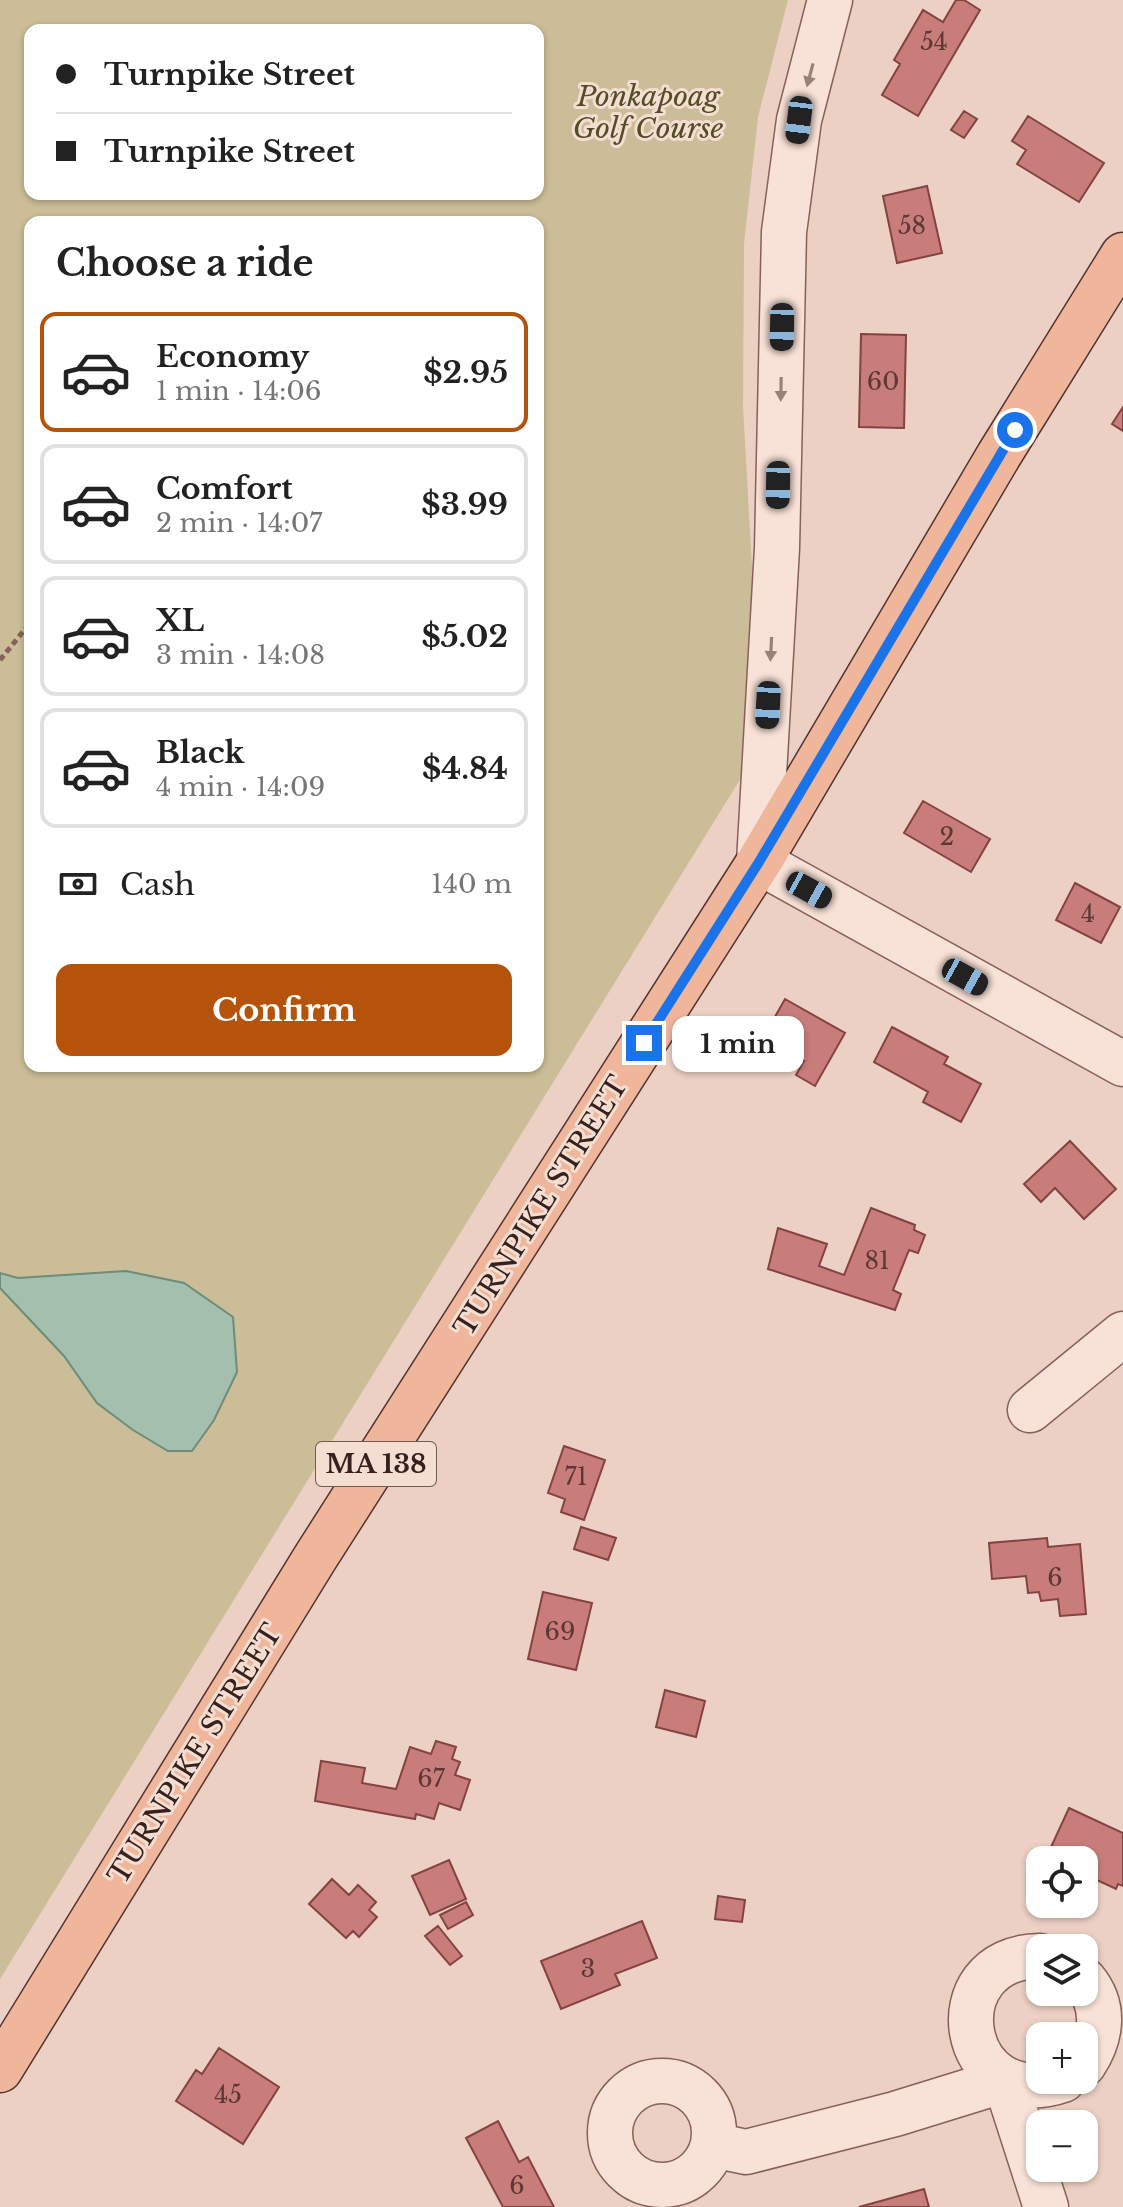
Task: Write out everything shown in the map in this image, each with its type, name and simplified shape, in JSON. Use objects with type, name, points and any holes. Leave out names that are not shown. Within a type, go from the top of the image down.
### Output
[{"type":"main road","name":"TURNPIKE STREET","points":[[0,2070],[315,1558],[759,862],[999,455],[1123,255]]},
{"type":"street","points":[[830,0],[799,120],[784,232],[777,548],[759,862],[1123,1064]]},
{"type":"street","points":[[1030,1410],[1123,1334]]},
{"type":"street","points":[[1026,1958],[996,1968],[981,1984],[972,2004],[970,2027],[975,2048],[988,2066],[1005,2080],[1026,2086]]},
{"type":"street","points":[[1098,2005],[1098,2036]]},
{"type":"street","points":[[713,2145],[746,2152],[881,2118],[1005,2080]]},
{"type":"street","points":[[1005,2080],[1046,2207]]},
{"type":"path","points":[[0,660],[24,630]]},
{"type":"green space","name":"Ponkapoag Golf Course","points":[[0,0],[788,0],[758,117],[744,244],[743,406],[756,639],[744,773],[0,1979]]},
{"type":"shaded area","points":[[126,1271],[184,1283],[233,1317],[237,1372],[214,1420],[192,1451],[168,1451],[97,1403],[64,1356],[0,1288],[0,1273],[18,1278]]},
{"type":"building","points":[[956,0],[964,0],[980,10],[918,116],[882,95],[900,64],[894,60],[923,10],[943,22]]},
{"type":"building","points":[[964,111],[977,119],[964,138],[951,130]]},
{"type":"building","points":[[1028,116],[1104,163],[1079,202],[1017,164],[1026,150],[1012,141]]},
{"type":"building","points":[[927,186],[942,253],[897,263],[883,196]]},
{"type":"building","points":[[861,334],[906,335],[904,428],[859,427]]},
{"type":"building","points":[[1123,407],[1123,431],[1112,424]]},
{"type":"building","points":[[923,801],[990,839],[971,872],[904,833]]},
{"type":"building","points":[[1075,883],[1120,907],[1101,943],[1056,920]]},
{"type":"building","points":[[785,999],[845,1033],[815,1086],[796,1075],[804,1061],[763,1038]]},
{"type":"building","points":[[892,1027],[948,1057],[944,1064],[981,1084],[961,1122],[923,1102],[928,1092],[874,1062]]},
{"type":"building","points":[[1070,1141],[1116,1189],[1084,1219],[1055,1188],[1041,1202],[1024,1184]]},
{"type":"building","points":[[871,1208],[915,1225],[914,1230],[925,1235],[918,1253],[909,1250],[893,1290],[901,1294],[895,1310],[768,1269],[778,1228],[827,1244],[819,1266],[844,1275]]},
{"type":"building","points":[[564,1446],[605,1460],[584,1520],[561,1512],[565,1499],[548,1493]]},
{"type":"building","points":[[581,1527],[616,1538],[608,1560],[574,1549]]},
{"type":"building","points":[[1047,1538],[1048,1547],[1080,1544],[1086,1614],[1060,1616],[1058,1599],[1041,1601],[1039,1592],[1028,1593],[1026,1576],[992,1579],[989,1543]]},
{"type":"building","points":[[543,1592],[592,1603],[576,1670],[528,1659]]},
{"type":"building","points":[[665,1690],[705,1701],[696,1737],[656,1727]]},
{"type":"building","points":[[436,1741],[456,1747],[452,1759],[460,1762],[455,1775],[470,1780],[460,1810],[439,1803],[434,1819],[416,1814],[415,1819],[315,1801],[321,1761],[365,1768],[362,1783],[396,1789],[410,1747],[431,1754]]},
{"type":"building","points":[[1069,1808],[1123,1833],[1123,1886],[1118,1884],[1116,1889],[1098,1881],[1098,1846],[1051,1846]]},
{"type":"building","points":[[449,1860],[466,1899],[430,1915],[412,1876]]},
{"type":"building","points":[[332,1879],[349,1895],[358,1885],[376,1902],[369,1910],[377,1917],[359,1937],[353,1931],[346,1938],[309,1904]]},
{"type":"building","points":[[718,1896],[745,1900],[742,1922],[715,1919]]},
{"type":"building","points":[[466,1902],[473,1915],[448,1929],[440,1915]]},
{"type":"building","points":[[642,1921],[657,1958],[615,1974],[620,1985],[561,2009],[541,1961]]},
{"type":"building","points":[[438,1926],[462,1956],[450,1965],[425,1936]]},
{"type":"building","points":[[219,2048],[279,2087],[243,2144],[176,2101],[196,2070],[202,2074]]},
{"type":"building","points":[[498,2121],[519,2162],[528,2157],[554,2207],[503,2207],[466,2138]]},
{"type":"building","points":[[924,2189],[929,2207],[859,2207]]},
{"type":"route","points":[[644,1043],[759,862],[1015,430]]}]
